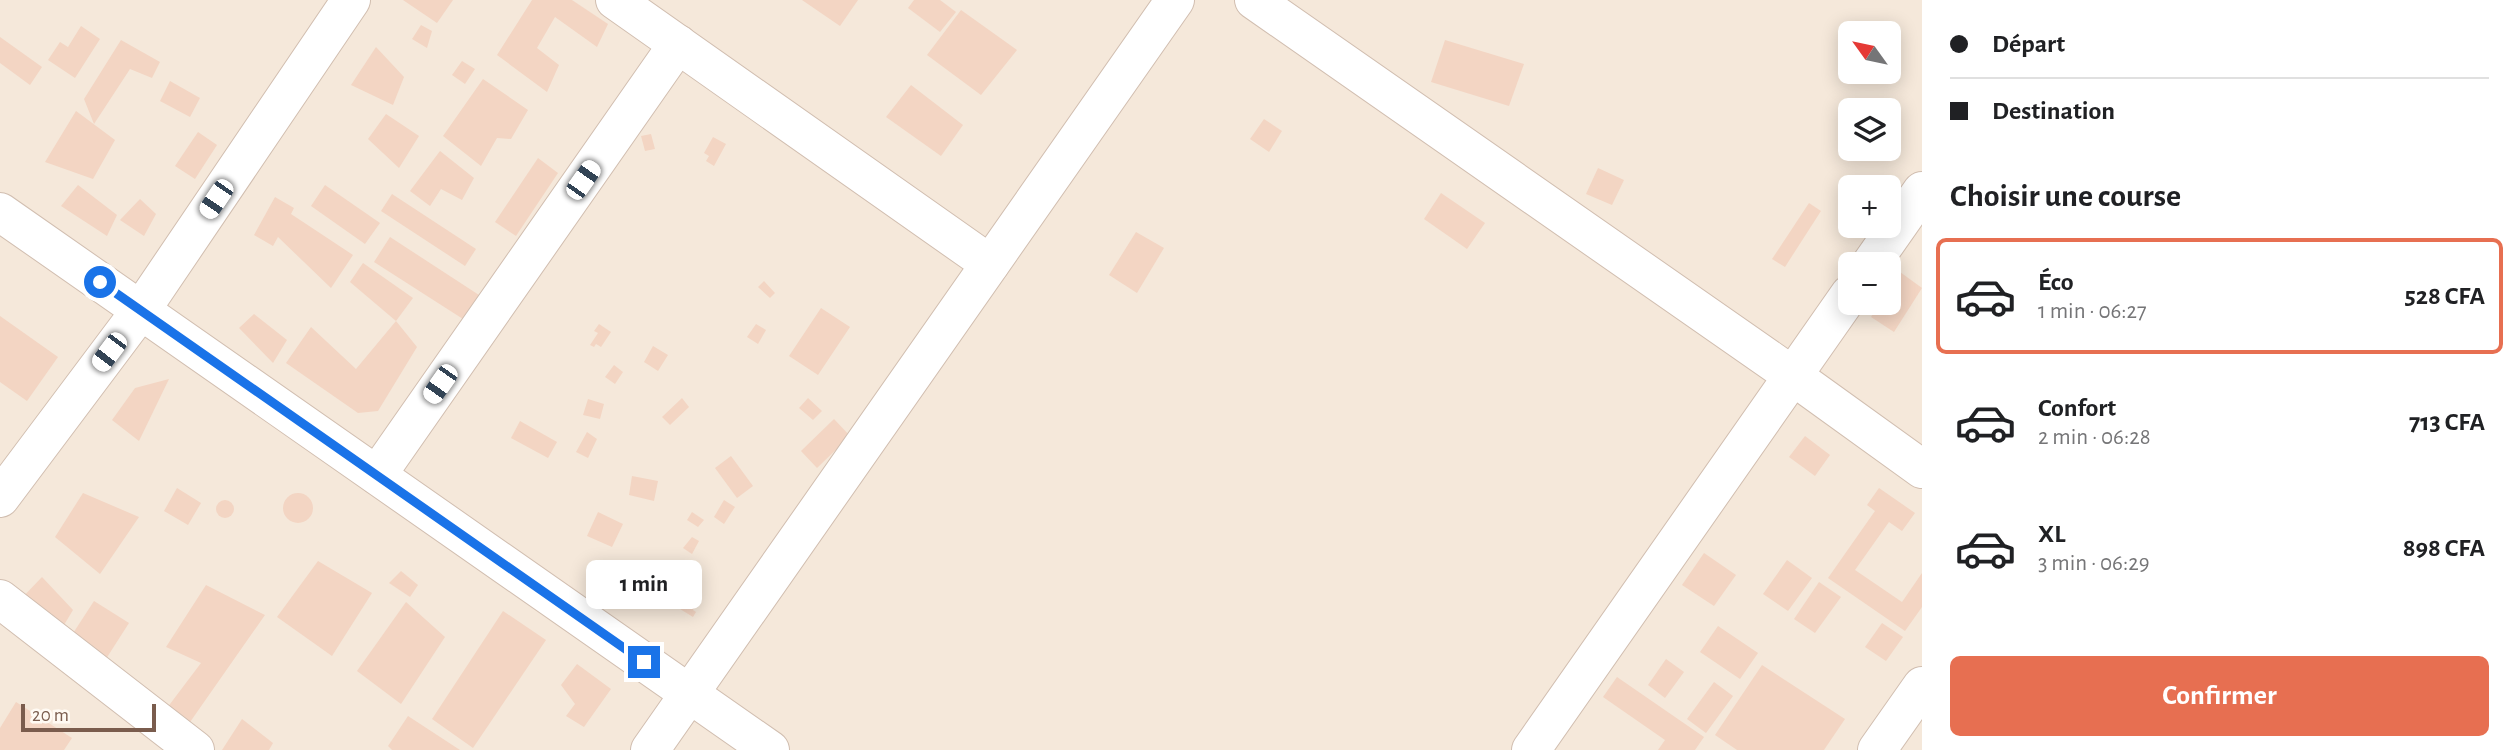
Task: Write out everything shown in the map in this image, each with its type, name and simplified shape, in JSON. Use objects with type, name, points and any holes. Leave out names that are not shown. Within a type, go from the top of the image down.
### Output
[{"type":"street","points":[[0,498],[141,310],[351,0]]},
{"type":"street","points":[[615,0],[990,264]]},
{"type":"street","points":[[650,750],[1175,0]]},
{"type":"street","points":[[1254,0],[1922,469]]},
{"type":"street","points":[[377,475],[678,44]]},
{"type":"street","points":[[1879,252],[1922,191]]},
{"type":"street","points":[[0,212],[770,750]]},
{"type":"street","points":[[1531,750],[1838,311]]},
{"type":"street","points":[[0,599],[188,748]]},
{"type":"street","points":[[1877,750],[1922,686]]},
{"type":"shaded area","points":[[0,0],[1922,0],[1922,750],[0,750]]},
{"type":"building","points":[[403,0],[453,0],[437,23]]},
{"type":"building","points":[[532,0],[572,0],[608,24],[597,47],[555,17],[537,48],[559,65],[547,92],[497,55]]},
{"type":"building","points":[[802,0],[858,0],[840,26]]},
{"type":"building","points":[[914,0],[940,0],[956,12],[940,32],[908,8]]},
{"type":"building","points":[[961,10],[1017,50],[981,95],[927,55]]},
{"type":"building","points":[[421,25],[432,31],[427,48],[412,39]]},
{"type":"building","points":[[81,26],[100,39],[75,78],[48,60],[60,42],[68,47]]},
{"type":"building","points":[[0,37],[42,67],[30,85],[0,63]]},
{"type":"building","points":[[121,40],[160,62],[152,78],[130,69],[94,124],[84,99]]},
{"type":"building","points":[[1445,40],[1524,64],[1509,106],[1431,82]]},
{"type":"building","points":[[376,47],[404,77],[393,105],[351,85]]},
{"type":"building","points":[[462,61],[475,69],[465,84],[452,75]]},
{"type":"building","points":[[483,79],[528,110],[511,139],[497,138],[481,166],[443,136]]},
{"type":"building","points":[[170,81],[200,98],[190,117],[160,101]]},
{"type":"building","points":[[911,85],[963,125],[941,156],[886,117]]},
{"type":"building","points":[[76,111],[115,140],[93,179],[45,162]]},
{"type":"building","points":[[386,114],[419,136],[399,168],[368,139]]},
{"type":"building","points":[[1264,119],[1282,131],[1269,152],[1250,139]]},
{"type":"building","points":[[198,132],[217,145],[195,179],[175,166]]},
{"type":"building","points":[[651,134],[655,149],[645,151],[641,136]]},
{"type":"building","points":[[713,137],[726,144],[714,166],[706,161],[709,156],[704,153]]},
{"type":"building","points":[[440,151],[474,178],[462,200],[441,189],[430,206],[410,191]]},
{"type":"building","points":[[538,158],[558,173],[516,236],[495,222]]},
{"type":"building","points":[[1598,168],[1624,180],[1612,205],[1586,194]]},
{"type":"building","points":[[78,185],[117,215],[107,236],[61,206]]},
{"type":"building","points":[[325,185],[380,223],[365,244],[311,206]]},
{"type":"building","points":[[1441,193],[1485,223],[1467,249],[1424,219]]},
{"type":"building","points":[[392,194],[476,249],[465,266],[381,211]]},
{"type":"building","points":[[275,197],[294,208],[291,214],[353,255],[331,288],[278,237],[273,246],[254,235]]},
{"type":"building","points":[[140,199],[156,214],[144,236],[120,220]]},
{"type":"building","points":[[1809,203],[1821,211],[1785,267],[1772,259]]},
{"type":"building","points":[[1136,232],[1164,248],[1137,293],[1109,275]]},
{"type":"building","points":[[390,237],[479,295],[463,319],[374,262]]},
{"type":"building","points":[[363,263],[413,298],[396,321],[350,282]]},
{"type":"building","points":[[1901,273],[1922,288],[1894,332],[1871,317],[1901,315]]},
{"type":"building","points":[[764,281],[775,293],[770,298],[758,287]]},
{"type":"building","points":[[821,308],[850,327],[818,375],[789,356]]},
{"type":"building","points":[[254,314],[287,340],[273,363],[239,328]]},
{"type":"building","points":[[0,316],[58,357],[27,401],[0,382]]},
{"type":"building","points":[[396,321],[417,347],[378,411],[358,413],[286,363],[311,327],[356,369]]},
{"type":"building","points":[[599,324],[611,332],[601,347],[596,344],[594,347],[590,345],[598,333],[594,331]]},
{"type":"building","points":[[756,324],[766,330],[758,344],[747,337]]},
{"type":"building","points":[[653,346],[668,355],[658,371],[644,362]]},
{"type":"building","points":[[614,365],[623,372],[615,384],[605,377]]},
{"type":"building","points":[[169,379],[139,441],[112,420],[135,388]]},
{"type":"building","points":[[682,398],[689,407],[670,425],[662,417]]},
{"type":"building","points":[[808,398],[822,411],[813,420],[799,408]]},
{"type":"building","points":[[588,399],[604,404],[600,419],[583,415]]},
{"type":"building","points":[[834,419],[850,436],[817,468],[801,451]]},
{"type":"building","points":[[520,421],[557,442],[548,458],[511,438]]},
{"type":"building","points":[[587,432],[597,439],[588,458],[576,452]]},
{"type":"building","points":[[1805,436],[1830,455],[1815,476],[1789,457]]},
{"type":"building","points":[[731,456],[753,486],[737,498],[715,468]]},
{"type":"building","points":[[632,476],[658,481],[654,501],[629,495]]},
{"type":"building","points":[[177,488],[201,503],[188,525],[164,511]]},
{"type":"building","points":[[1879,488],[1915,513],[1902,531],[1889,522],[1855,570],[1902,602],[1922,573],[1922,607],[1905,631],[1828,578],[1875,511],[1867,505]]},
{"type":"building","points":[[83,493],[139,517],[100,574],[55,537]]},
{"type":"building","points":[[298,493],[309,497],[313,508],[309,519],[298,523],[287,519],[283,508],[287,497]]},
{"type":"building","points":[[225,500],[231,503],[234,509],[231,515],[225,518],[219,515],[216,509],[219,503]]},
{"type":"building","points":[[724,500],[735,507],[724,524],[714,517]]},
{"type":"building","points":[[598,512],[623,524],[612,547],[587,536]]},
{"type":"building","points":[[692,512],[704,520],[698,527],[687,520]]},
{"type":"building","points":[[692,537],[699,541],[692,554],[683,548]]},
{"type":"building","points":[[1704,553],[1736,575],[1714,606],[1682,585]]},
{"type":"building","points":[[1787,560],[1812,578],[1788,611],[1763,594]]},
{"type":"building","points":[[318,561],[372,593],[332,656],[277,617]]},
{"type":"building","points":[[401,571],[418,585],[410,597],[389,583]]},
{"type":"building","points":[[42,577],[73,610],[58,635],[20,600]]},
{"type":"building","points":[[1819,582],[1841,597],[1815,633],[1794,619]]},
{"type":"building","points":[[650,583],[661,590],[653,601],[642,594]]},
{"type":"building","points":[[621,584],[631,590],[625,604],[614,596]]},
{"type":"building","points":[[206,585],[265,615],[188,725],[167,708],[201,663],[166,647]]},
{"type":"building","points":[[681,599],[694,608],[696,612],[693,617],[680,609],[678,604]]},
{"type":"building","points":[[94,601],[129,623],[104,662],[68,641]]},
{"type":"building","points":[[406,602],[445,637],[401,704],[357,671]]},
{"type":"building","points":[[503,611],[546,640],[473,748],[432,719]]},
{"type":"building","points":[[1882,623],[1903,637],[1886,661],[1865,647]]},
{"type":"building","points":[[1718,626],[1758,653],[1740,679],[1700,652]]},
{"type":"building","points":[[1666,659],[1684,672],[1665,698],[1648,685]]},
{"type":"building","points":[[577,664],[611,689],[584,727],[566,716],[575,704],[561,685]]},
{"type":"building","points":[[1762,665],[1845,719],[1824,750],[1737,750],[1715,735]]},
{"type":"building","points":[[1617,677],[1704,737],[1695,750],[1658,750],[1665,740],[1603,697]]},
{"type":"building","points":[[1714,682],[1733,696],[1706,733],[1687,719]]},
{"type":"building","points":[[16,702],[72,738],[64,750],[0,750],[0,728]]},
{"type":"building","points":[[408,716],[460,750],[392,750],[388,746]]},
{"type":"building","points":[[242,719],[273,743],[269,750],[222,750]]},
{"type":"route","points":[[100,282],[644,662]]}]
